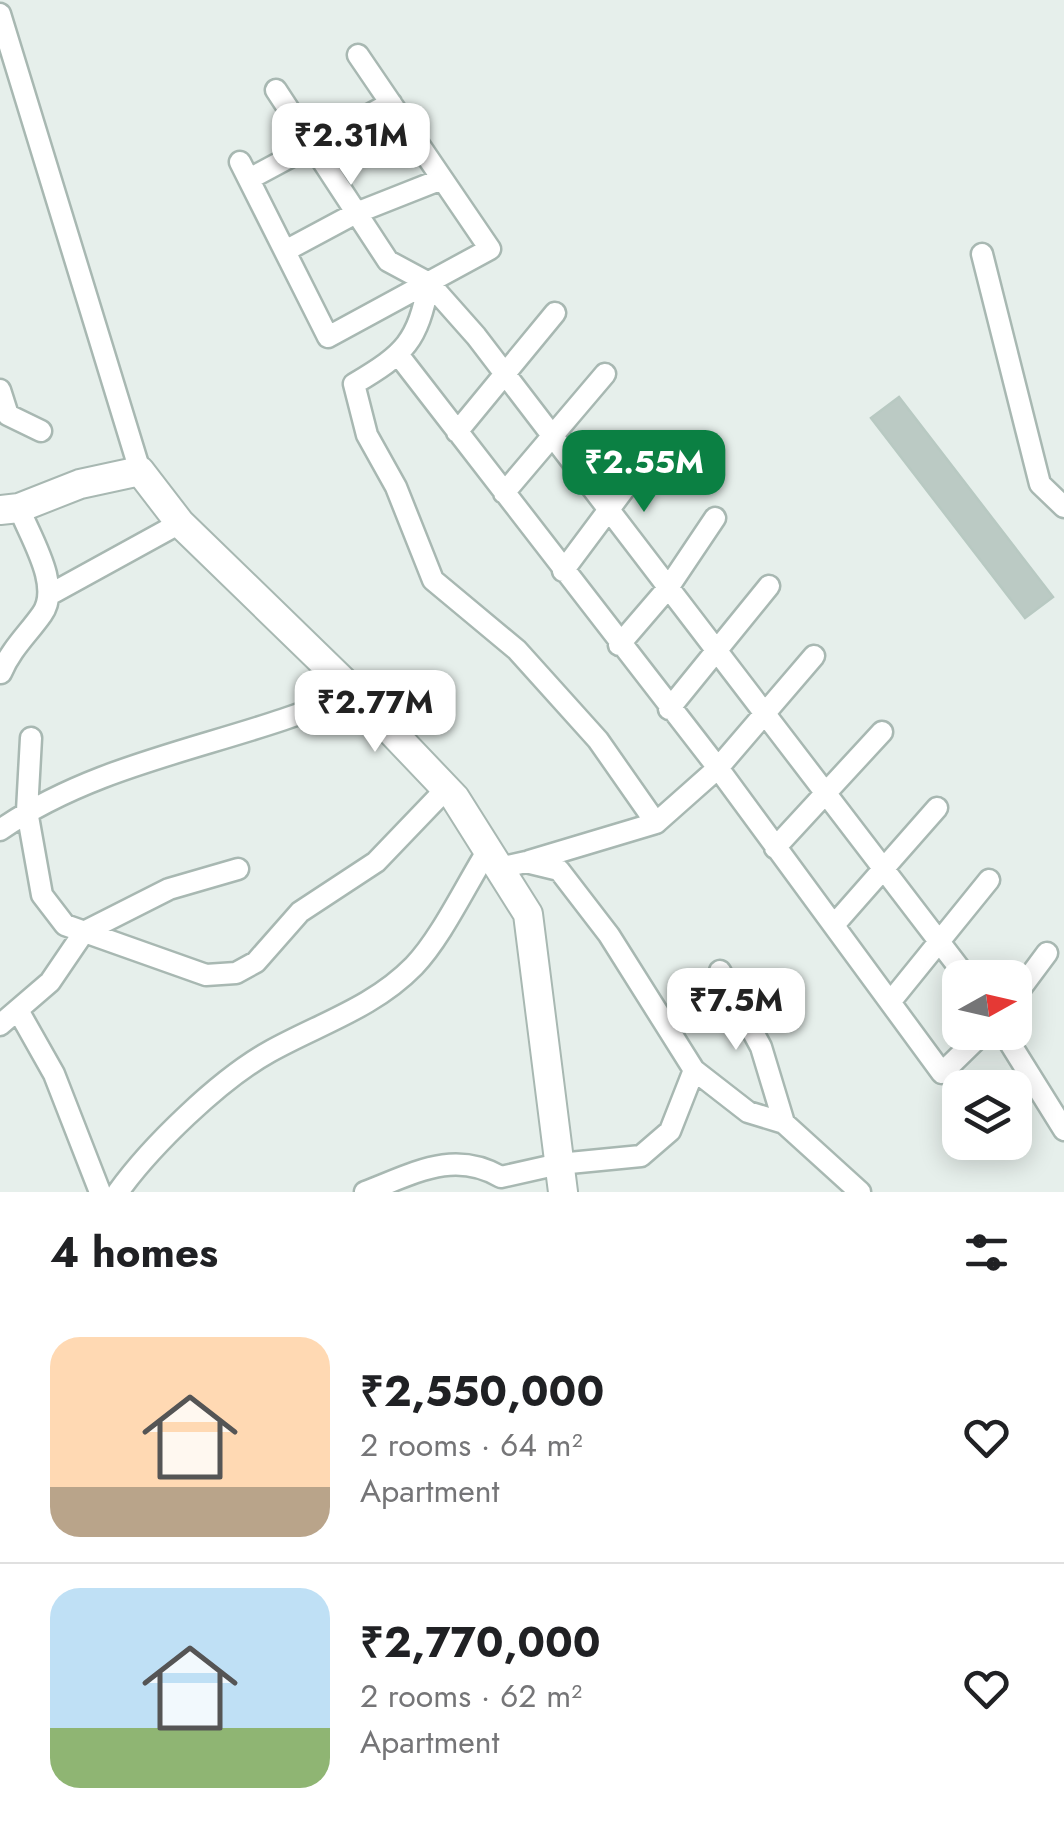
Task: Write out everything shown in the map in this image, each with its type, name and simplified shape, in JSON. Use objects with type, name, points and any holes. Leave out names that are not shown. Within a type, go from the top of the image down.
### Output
[{"type":"street","points":[[0,14],[7,59],[140,471],[180,523],[354,692],[446,789],[504,860],[528,914],[561,1178]]},
{"type":"street","points":[[358,56],[391,103],[490,249],[328,337],[244,171],[311,144],[391,103]]},
{"type":"street","points":[[276,90],[388,261],[430,282],[953,960]]},
{"type":"street","points":[[285,252],[356,213],[442,178]]},
{"type":"street","points":[[982,254],[1040,484],[1064,507]]},
{"type":"street","points":[[430,282],[420,329],[400,357],[354,384],[367,435],[396,487],[432,580],[517,650],[598,740],[656,823]]},
{"type":"street","points":[[458,432],[556,313]]},
{"type":"street","points":[[400,357],[718,768],[942,1074],[966,1050]]},
{"type":"street","points":[[504,494],[605,374]]},
{"type":"street","points":[[0,390],[8,414],[41,431]]},
{"type":"street","points":[[563,570],[657,444]]},
{"type":"street","points":[[1,673],[16,644],[46,610],[49,594],[10,509],[80,484],[140,471]]},
{"type":"street","points":[[620,645],[668,588],[714,518]]},
{"type":"street","points":[[49,594],[180,523]]},
{"type":"street","points":[[669,709],[769,586]]},
{"type":"street","points":[[118,1192],[133,1171],[207,1100],[266,1054],[368,1004],[416,965],[504,860],[656,823],[718,768],[814,656]]},
{"type":"street","points":[[0,830],[27,811],[113,770],[274,724],[354,692]]},
{"type":"street","points":[[775,848],[882,732]]},
{"type":"street","points":[[31,738],[27,811],[42,895],[66,925],[206,976],[236,972],[256,962],[300,912],[376,862],[446,789]]},
{"type":"street","points":[[834,926],[938,808]]},
{"type":"street","points":[[504,860],[559,870],[609,934],[694,1070],[748,1112],[784,1123],[860,1192]]},
{"type":"street","points":[[0,1025],[50,982],[84,932],[170,890],[238,870]]},
{"type":"street","points":[[891,1000],[989,880]]},
{"type":"street","points":[[1032,973],[1047,953]]},
{"type":"street","points":[[720,971],[762,1047],[784,1123]]},
{"type":"street","points":[[18,1012],[54,1074],[100,1192]]},
{"type":"street","points":[[1014,1050],[1064,1130]]},
{"type":"street","points":[[365,1192],[434,1167],[476,1162],[501,1177],[561,1178],[625,1160],[655,1147],[670,1131],[694,1070]]},
{"type":"building","points":[[899,397],[1053,597],[1025,618],[871,418]]}]
